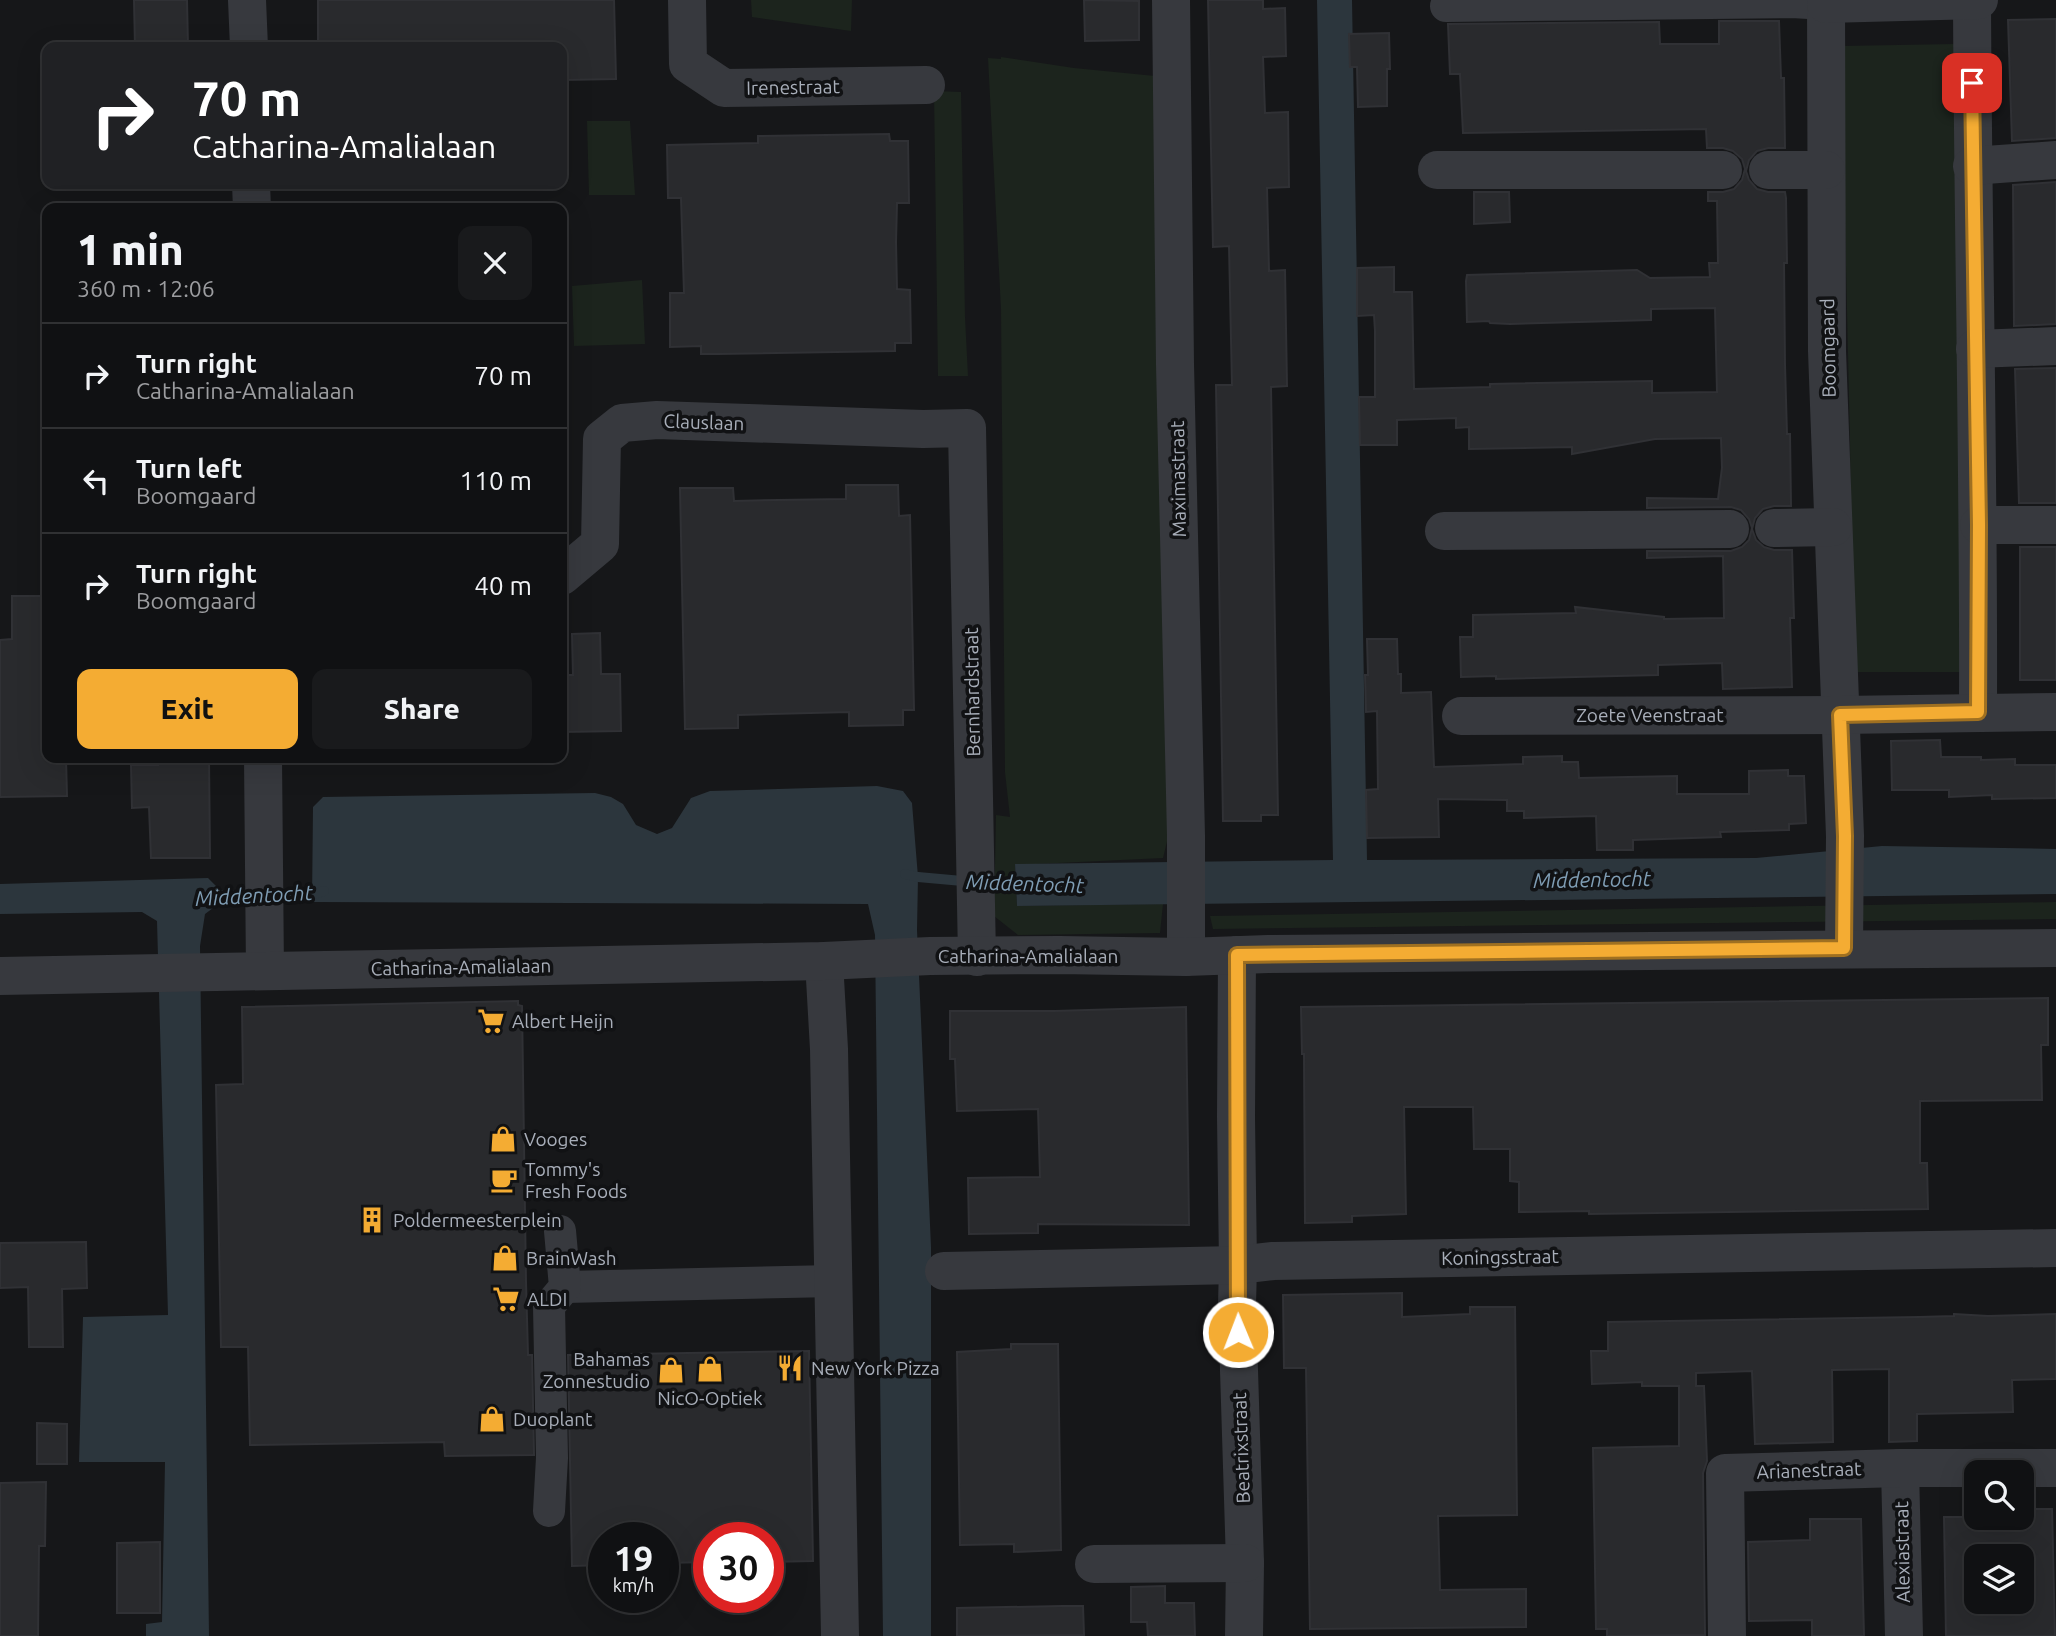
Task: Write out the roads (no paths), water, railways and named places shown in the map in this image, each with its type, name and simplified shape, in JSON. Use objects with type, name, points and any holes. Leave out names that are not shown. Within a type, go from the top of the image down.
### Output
[{"type":"street","points":[[247,0],[248,42]]},
{"type":"street","name":"Irenestraat","points":[[687,0],[688,64],[724,88],[926,85]]},
{"type":"street","name":"Maximastraat","points":[[1171,0],[1186,939]]},
{"type":"street","points":[[1972,0],[1972,166],[1979,525],[1978,712]]},
{"type":"street","points":[[1446,6],[1979,0]]},
{"type":"street","name":"Boomgaard","points":[[1826,2],[1827,351],[1845,836],[1844,948]]},
{"type":"street","points":[[1972,166],[2056,160]]},
{"type":"street","points":[[1437,170],[1723,170]]},
{"type":"street","points":[[1768,170],[1826,170]]},
{"type":"street","points":[[1975,349],[2056,346]]},
{"type":"street","name":"Clauslaan","points":[[567,572],[600,544],[602,439],[622,423],[657,420],[923,429],[967,428]]},
{"type":"street","name":"Bernhardstraat","points":[[967,428],[977,957]]},
{"type":"street","points":[[1979,525],[2056,525]]},
{"type":"street","points":[[1774,528],[1833,527]]},
{"type":"street","points":[[1444,531],[1730,529]]},
{"type":"street","points":[[1840,715],[2056,712]]},
{"type":"street","name":"Zoete Veenstraat","points":[[1461,716],[1840,715]]},
{"type":"street","points":[[264,763],[265,971]]},
{"type":"street","name":"Catharina-Amalialaan","points":[[0,976],[977,957],[1059,954],[1186,939],[1237,955],[2056,948]]},
{"type":"street","name":"Beatrixstraat","points":[[1237,955],[1237,1306],[1245,1563],[1244,1636]]},
{"type":"street","points":[[824,961],[829,1049],[840,1636]]},
{"type":"street","points":[[549,1511],[552,1458],[549,1306],[565,1287],[560,1231]]},
{"type":"street","name":"Koningsstraat","points":[[944,1270],[1238,1265],[1273,1261],[2056,1248]]},
{"type":"street","points":[[565,1287],[834,1281]]},
{"type":"street","name":"Arianestraat","points":[[1727,1636],[1725,1473],[1900,1468],[2056,1468]]},
{"type":"street","name":"Alexiastraat","points":[[1900,1468],[1904,1636]]},
{"type":"street","points":[[1094,1564],[1245,1563]]},
{"type":"water","points":[[1317,0],[1352,0],[1367,860],[1756,858],[1882,846],[2056,849],[2056,894],[1017,906],[1015,864],[1333,860]]},
{"type":"water","points":[[877,786],[903,791],[912,803],[918,877],[917,930],[931,1247],[931,1636],[883,1636],[875,935],[868,904],[312,902],[313,807],[323,797],[595,793],[611,797],[623,804],[636,825],[657,834],[672,828],[691,798],[710,791]]},
{"type":"water","points":[[208,878],[218,888],[217,905],[205,914],[200,946],[209,1636],[146,1636],[146,1624],[162,1622],[165,1462],[79,1462],[83,1317],[168,1315],[157,921],[142,912],[0,914],[0,884]]},
{"type":"waterway","name":"Middentocht","points":[[905,874],[1028,887]]},
{"type":"waterway","name":"Middentocht","points":[[204,895],[312,895],[324,891]]},
{"type":"place","name":"Albert Heijn","points":[[491,1021]]},
{"type":"place","name":"Vooges","points":[[503,1139]]},
{"type":"place","name":"Tommy's Fresh Foods","points":[[504,1180]]},
{"type":"place","name":"Poldermeesterplein","points":[[372,1220]]},
{"type":"place","name":"BrainWash","points":[[505,1258]]},
{"type":"place","name":"ALDI","points":[[506,1299]]},
{"type":"place","name":"New York Pizza","points":[[790,1368]]},
{"type":"place","name":"NicO-Optiek","points":[[710,1369]]},
{"type":"place","name":"Bahamas Zonnestudio","points":[[671,1370]]},
{"type":"place","name":"Duoplant","points":[[492,1419]]}]
